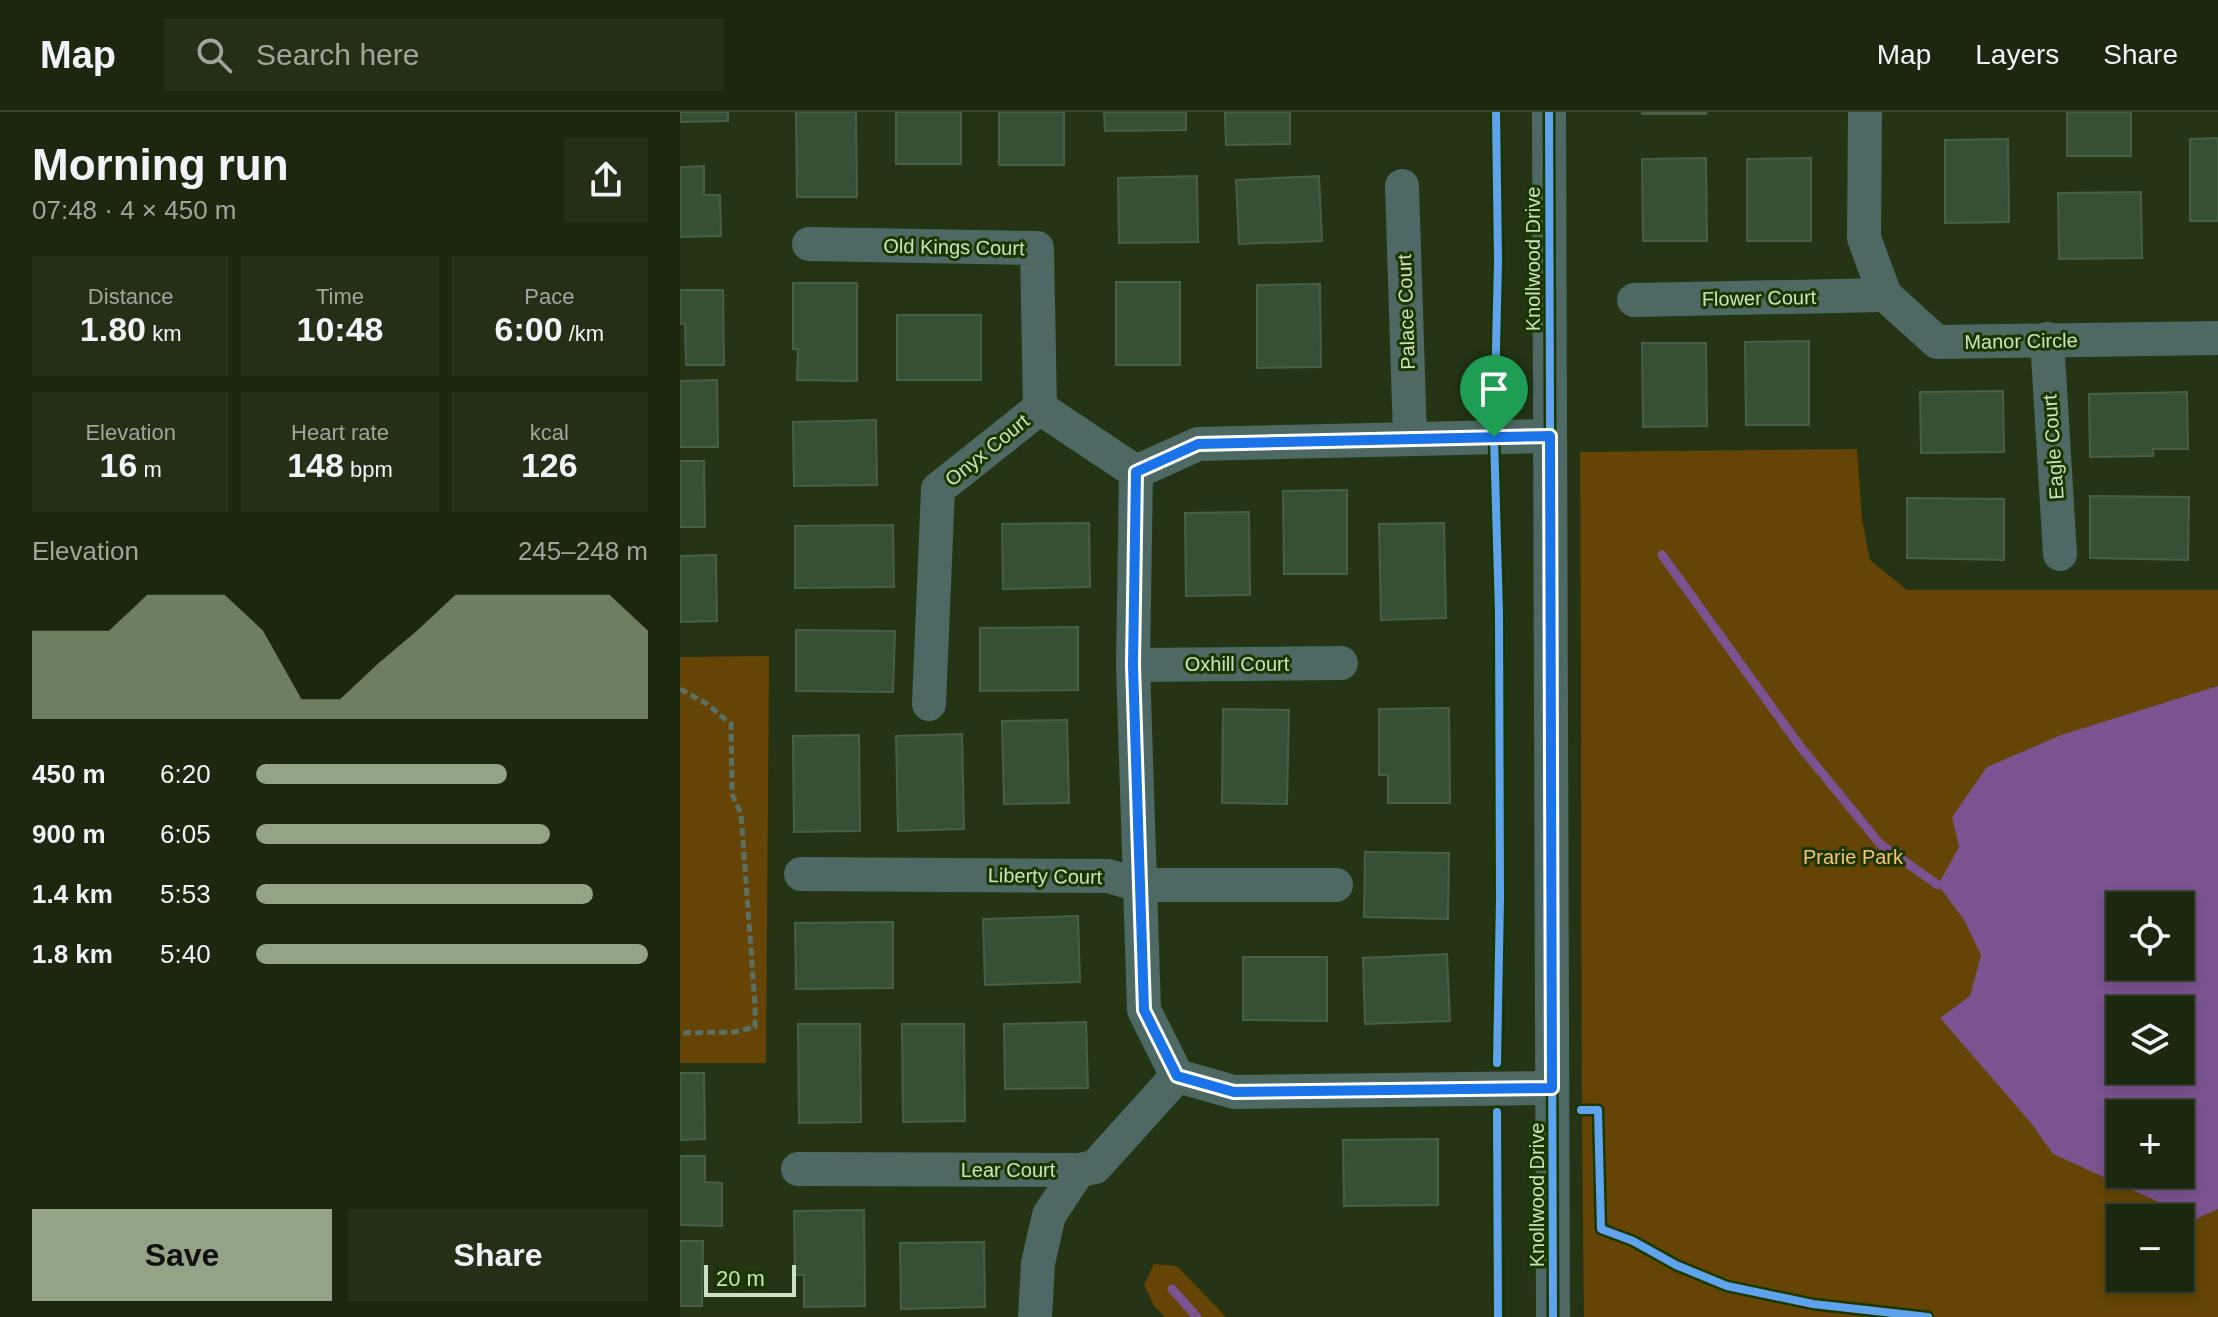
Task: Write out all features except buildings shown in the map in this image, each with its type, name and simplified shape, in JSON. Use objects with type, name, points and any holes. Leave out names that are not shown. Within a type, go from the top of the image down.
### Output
[{"type":"street","name":"Knollwood Drive","points":[[1549,112],[1553,1317]]},
{"type":"street","name":"Manor Circle","points":[[1865,112],[1864,238],[1885,295],[1937,342],[2218,338]]},
{"type":"street","name":"Palace Court","points":[[1402,186],[1410,437]]},
{"type":"street","name":"Old Kings Court","points":[[809,244],[1037,248],[1040,408]]},
{"type":"street","name":"Flower Court","points":[[1634,300],[1885,295]]},
{"type":"street","name":"Eagle Court","points":[[2047,339],[2060,554]]},
{"type":"street","name":"Onyx Court","points":[[929,704],[938,489],[1040,408],[1136,472]]},
{"type":"street","points":[[1550,436],[1198,444],[1136,472],[1133,665],[1144,1010],[1177,1076],[1234,1092],[1552,1088]]},
{"type":"street","name":"Oxhill Court","points":[[1133,665],[1341,663]]},
{"type":"street","name":"Liberty Court","points":[[801,874],[1108,876],[1139,885],[1336,885]]},
{"type":"street","name":"Lear Court","points":[[798,1169],[1079,1170],[1095,1167],[1177,1076]]},
{"type":"street","points":[[1035,1317],[1038,1263],[1049,1215],[1079,1170]]},
{"type":"path","points":[[680,689],[707,704],[731,724],[732,794],[741,814],[755,1004],[755,1027],[734,1032],[680,1033]]},
{"type":"green space","name":"Prarie Park","points":[[1857,449],[1862,520],[1870,560],[1907,590],[2218,590],[2218,1317],[1584,1317],[1580,452]]},
{"type":"green space","points":[[769,656],[766,1063],[680,1063],[680,657]]},
{"type":"green space","points":[[1154,1264],[1177,1266],[1226,1317],[1165,1317],[1155,1307],[1144,1285]]},
{"type":"shaded area","points":[[2218,686],[2218,1209],[2196,1219],[2194,1204],[2163,1204],[2128,1188],[2194,1188],[2194,1100],[2106,1100],[2106,1178],[2053,1154],[2031,1123],[1940,1018],[1970,996],[1981,955],[1964,920],[1938,885],[1959,847],[1952,817],[1987,767],[2061,735]]},
{"type":"waterway","points":[[1662,555],[1799,745],[1880,844],[1938,885]]},
{"type":"waterway","points":[[1172,1289],[1197,1317]]},
{"type":"cycle path","points":[[1496,112],[1498,261],[1494,437],[1499,613],[1500,898],[1497,1063]]},
{"type":"cycle path","points":[[1549,112],[1553,1317]]},
{"type":"cycle path","points":[[1581,1110],[1598,1110],[1601,1229],[1727,1286],[1813,1304],[1928,1317]]},
{"type":"cycle path","points":[[1497,1112],[1498,1317]]},
{"type":"route","points":[[1550,436],[1552,1088],[1234,1092],[1177,1076],[1144,1010],[1133,665],[1136,472],[1198,444],[1494,437],[1550,436]]}]
